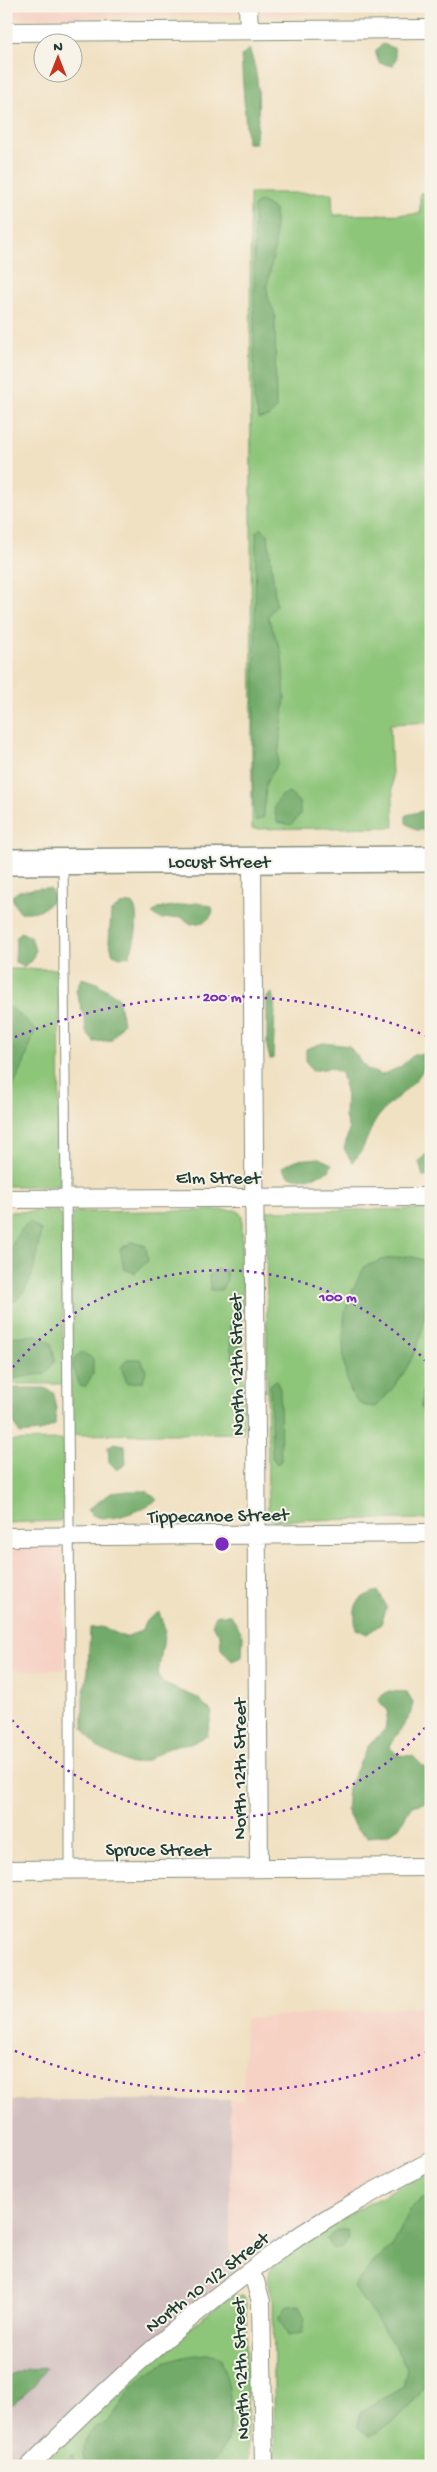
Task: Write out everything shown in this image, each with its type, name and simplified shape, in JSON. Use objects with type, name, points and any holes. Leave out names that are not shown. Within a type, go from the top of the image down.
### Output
[{"type":"street","points":[[248,6],[249,30]]},
{"type":"street","points":[[6,32],[431,29]]},
{"type":"street","name":"Locust Street","points":[[6,862],[431,858]]},
{"type":"street","name":"North 12th Street","points":[[252,860],[259,1868]]},
{"type":"street","name":"Elm Street","points":[[6,1199],[431,1196]]},
{"type":"street","name":"Tippecanoe Street","points":[[6,1537],[431,1533]]},
{"type":"street","name":"Spruce Street","points":[[6,1870],[431,1867]]},
{"type":"street","name":"North 10 1/2 Street","points":[[30,2466],[105,2392],[178,2328],[248,2274],[287,2245],[370,2193],[431,2161]]},
{"type":"street","name":"North 12th Street","points":[[248,2274],[255,2281],[262,2302],[264,2466]]},
{"type":"lane","points":[[63,862],[67,1199],[70,1870]]},
{"type":"shaded area","points":[[6,6],[240,6],[236,14],[226,15],[6,18]]},
{"type":"shaded area","points":[[259,6],[366,6],[366,14],[262,15]]},
{"type":"shaded area","points":[[59,1547],[63,1551],[65,1670],[6,1671],[6,1548]]},
{"type":"shaded area","points":[[431,2006],[431,2152],[376,2182],[241,2269],[230,2249],[230,2100],[243,2100],[245,2018]]},
{"type":"shaded area","points":[[6,2100],[230,2100],[230,2249],[241,2269],[107,2380],[45,2437],[18,2466],[6,2466]]},
{"type":"green space","points":[[383,44],[394,48],[396,59],[393,66],[379,63],[375,51]]},
{"type":"green space","points":[[249,49],[256,71],[258,95],[258,120],[255,143],[247,143],[241,56]]},
{"type":"green space","points":[[250,193],[332,193],[333,215],[420,214],[420,193],[431,193],[431,722],[390,724],[394,827],[252,829]]},
{"type":"green space","points":[[261,201],[275,210],[275,247],[267,286],[268,297],[275,314],[276,409],[269,417],[259,419],[254,399],[254,205]]},
{"type":"green space","points":[[260,528],[268,534],[276,605],[268,617],[282,653],[285,699],[277,765],[266,783],[264,817],[256,821],[253,801],[256,532]]},
{"type":"green space","points":[[289,793],[300,803],[300,815],[291,825],[277,822],[274,808],[280,796]]},
{"type":"green space","points":[[431,809],[431,829],[416,830],[406,823],[406,815]]},
{"type":"green space","points":[[40,888],[50,889],[54,896],[49,905],[36,911],[20,912],[12,896],[19,891]]},
{"type":"green space","points":[[133,903],[137,922],[134,943],[129,956],[120,957],[113,954],[109,942],[111,912],[120,905]]},
{"type":"green space","points":[[197,903],[211,906],[213,910],[210,917],[202,922],[191,924],[181,917],[161,919],[152,914],[158,908]]},
{"type":"green space","points":[[21,932],[31,937],[35,951],[32,961],[24,966],[15,962],[16,938]]},
{"type":"green space","points":[[6,969],[59,969],[60,1184],[58,1186],[6,1186]]},
{"type":"green space","points":[[81,978],[95,982],[118,997],[123,1023],[111,1040],[94,1042],[86,1032],[85,1020],[76,991]]},
{"type":"green space","points":[[272,993],[275,1008],[273,1059],[270,1059],[267,1047],[267,997]]},
{"type":"green space","points":[[6,1008],[12,1008],[35,1030],[24,1064],[6,1101]]},
{"type":"green space","points":[[323,1043],[349,1046],[367,1069],[381,1075],[400,1067],[415,1054],[428,1055],[425,1065],[414,1082],[376,1120],[360,1154],[352,1162],[344,1149],[349,1130],[345,1117],[346,1090],[341,1073],[330,1068],[312,1071],[306,1060],[306,1049]]},
{"type":"green space","points":[[431,1152],[431,1176],[423,1177],[419,1162],[425,1155]]},
{"type":"green space","points":[[319,1158],[332,1164],[329,1171],[309,1177],[297,1178],[286,1173],[282,1167],[296,1160]]},
{"type":"green space","points":[[431,1209],[431,1519],[272,1520],[268,1515],[266,1211]]},
{"type":"green space","points":[[236,1210],[242,1215],[244,1433],[71,1435],[71,1218],[74,1212]]},
{"type":"green space","points":[[57,1211],[62,1217],[63,1384],[6,1384],[6,1212]]},
{"type":"green space","points":[[30,1222],[41,1231],[36,1261],[26,1288],[13,1303],[7,1283],[8,1260],[16,1237]]},
{"type":"green space","points":[[132,1242],[146,1246],[148,1261],[135,1273],[124,1269],[120,1249]]},
{"type":"green space","points":[[408,1256],[423,1260],[426,1281],[424,1321],[419,1340],[402,1376],[390,1392],[375,1407],[366,1406],[356,1399],[346,1377],[343,1349],[346,1307],[365,1266],[385,1259]]},
{"type":"green space","points":[[217,1269],[226,1271],[227,1280],[222,1290],[210,1290],[209,1275]]},
{"type":"green space","points":[[236,1315],[240,1321],[240,1366],[236,1367],[232,1355],[230,1337],[231,1318]]},
{"type":"green space","points":[[37,1335],[51,1343],[55,1360],[46,1373],[6,1380],[6,1337]]},
{"type":"green space","points":[[82,1352],[93,1359],[93,1374],[85,1387],[80,1386],[73,1367],[74,1358]]},
{"type":"green space","points":[[127,1359],[141,1359],[146,1371],[143,1382],[127,1383],[121,1367]]},
{"type":"green space","points":[[276,1380],[280,1389],[281,1461],[277,1464],[272,1457],[270,1385]]},
{"type":"green space","points":[[430,1387],[431,1415],[425,1416],[421,1406],[422,1392]]},
{"type":"green space","points":[[6,1388],[45,1388],[54,1393],[55,1425],[39,1432],[20,1434],[15,1426],[12,1415],[6,1412]]},
{"type":"green space","points":[[63,1440],[64,1515],[60,1521],[6,1523],[6,1441]]},
{"type":"green space","points":[[114,1443],[125,1445],[126,1464],[117,1470],[109,1462],[108,1447]]},
{"type":"green space","points":[[148,1491],[157,1500],[132,1513],[111,1518],[93,1515],[87,1510],[111,1493]]},
{"type":"green space","points":[[378,1591],[387,1607],[381,1624],[367,1634],[356,1629],[355,1609],[360,1600]]},
{"type":"green space","points":[[159,1612],[165,1630],[158,1675],[162,1683],[198,1698],[212,1712],[207,1736],[190,1744],[169,1747],[146,1761],[131,1764],[97,1747],[83,1728],[83,1697],[88,1671],[90,1628],[102,1627],[125,1637],[141,1631],[146,1621]]},
{"type":"green space","points":[[216,1615],[231,1615],[243,1635],[242,1657],[232,1661],[221,1649],[220,1635],[212,1625]]},
{"type":"green space","points":[[388,1691],[407,1692],[413,1702],[410,1716],[389,1747],[398,1755],[413,1756],[431,1774],[431,1798],[427,1802],[412,1806],[399,1827],[387,1835],[368,1837],[356,1829],[346,1810],[348,1788],[368,1746],[385,1729],[388,1710],[380,1704],[379,1698]]},
{"type":"green space","points":[[426,2175],[431,2178],[431,2466],[275,2466],[273,2299],[269,2280],[271,2269],[296,2249],[371,2202]]},
{"type":"green space","points":[[424,2197],[430,2199],[431,2202],[431,2369],[422,2390],[415,2400],[398,2417],[370,2436],[358,2428],[360,2412],[403,2387],[407,2368],[354,2287],[374,2262],[392,2247],[411,2208]]},
{"type":"green space","points":[[336,2230],[347,2230],[349,2236],[344,2247],[332,2248],[326,2239]]},
{"type":"green space","points":[[232,2295],[242,2296],[246,2303],[248,2466],[41,2466],[168,2344]]},
{"type":"green space","points":[[300,2305],[305,2317],[302,2333],[288,2336],[279,2318],[287,2306]]},
{"type":"green space","points":[[207,2354],[220,2357],[227,2378],[231,2411],[231,2422],[226,2444],[211,2466],[85,2466],[84,2445],[88,2435],[115,2414],[129,2392],[145,2375],[163,2364],[174,2360]]},
{"type":"green space","points":[[46,2368],[34,2386],[6,2410],[6,2377],[28,2369]]},
{"type":"green space","points":[[74,2454],[75,2466],[59,2466]]}]
